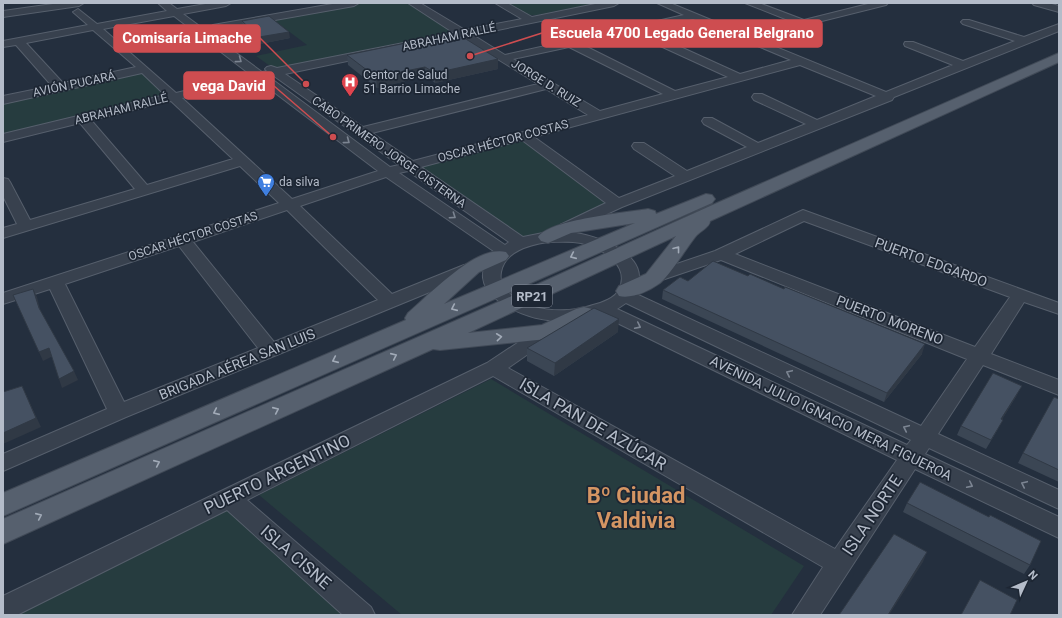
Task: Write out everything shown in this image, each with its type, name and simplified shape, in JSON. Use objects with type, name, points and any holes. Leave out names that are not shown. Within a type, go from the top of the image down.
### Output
[{"type":"main road","name":"RP21","points":[[3,532],[513,304],[619,255],[706,207],[1059,46]]},
{"type":"main road","name":"RP21","points":[[3,504],[401,332],[600,244],[706,207],[1059,57]]},
{"type":"main road","points":[[548,237],[566,228],[706,207]]},
{"type":"main road","points":[[625,293],[653,278],[691,230],[706,207]]},
{"type":"main road","points":[[401,332],[472,268],[502,254]]},
{"type":"main road","points":[[418,346],[547,332],[593,312]]},
{"type":"street","points":[[3,10],[58,3]]},
{"type":"street","name":"CABO PRIMERO JORGE CISTERNA","points":[[163,3],[181,8],[232,42]]},
{"type":"street","points":[[3,44],[181,8],[226,3]]},
{"type":"street","points":[[213,28],[354,3]]},
{"type":"street","name":"JORGE D. RUIZ","points":[[413,3],[597,115]]},
{"type":"street","points":[[500,3],[531,20]]},
{"type":"street","name":"ABRAHAM RALLÉ","points":[[3,138],[174,96],[262,70],[276,72],[614,3]]},
{"type":"street","points":[[662,3],[888,97]]},
{"type":"street","points":[[750,3],[804,23]]},
{"type":"street","points":[[746,37],[883,3]]},
{"type":"street","points":[[1037,3],[1059,9]]},
{"type":"street","points":[[3,14],[79,7],[97,26],[289,204],[390,302]]},
{"type":"street","name":"CABO PRIMERO JORGE CISTERNA","points":[[181,8],[262,70],[388,172],[502,254]]},
{"type":"street","points":[[505,58],[694,16]]},
{"type":"street","points":[[966,22],[1025,41]]},
{"type":"street","points":[[566,228],[617,204],[816,124],[888,97],[1059,27]]},
{"type":"street","points":[[634,30],[737,77]]},
{"type":"street","points":[[18,41],[60,87]]},
{"type":"street","points":[[572,44],[673,94]]},
{"type":"street","points":[[909,44],[965,66]]},
{"type":"street","name":"OSCAR HÉCTOR COSTAS","points":[[3,299],[388,172],[673,94],[801,61]]},
{"type":"street","name":"AVIÓN PUCARÁ","points":[[3,100],[144,69]]},
{"type":"street","name":"CABO PRIMERO JORGE CISTERNA","points":[[276,72],[521,243]]},
{"type":"street","points":[[360,132],[549,85]]},
{"type":"street","points":[[758,97],[816,124]]},
{"type":"street","points":[[83,119],[144,190]]},
{"type":"street","points":[[708,121],[758,148]]},
{"type":"street","points":[[523,135],[617,204]]},
{"type":"street","points":[[639,146],[686,177]]},
{"type":"street","points":[[3,233],[242,161]]},
{"type":"street","points":[[3,182],[26,226]]},
{"type":"street","name":"PUERTO EDGARDO","points":[[721,254],[803,215],[1059,309]]},
{"type":"street","points":[[548,237],[577,238],[600,244],[619,255],[628,266],[631,279],[625,293],[615,303],[593,312],[553,315],[534,312],[513,304],[496,290],[492,278],[492,267],[502,254],[521,243],[548,237]]},
{"type":"street","points":[[183,240],[270,350]]},
{"type":"street","points":[[653,278],[721,254]]},
{"type":"street","name":"PUERTO MORENO","points":[[721,254],[1059,388]]},
{"type":"street","name":"BRIGADA AÉREA SAN LUIS","points":[[3,463],[119,412],[472,268]]},
{"type":"street","points":[[55,282],[119,412]]},
{"type":"street","name":"AVENIDA JULIO IGNACIO MERA FIGUEROA","points":[[625,293],[1059,500]]},
{"type":"street","name":"ISLA NORTE","points":[[805,615],[1020,295]]},
{"type":"street","name":"AVENIDA JULIO IGNACIO MERA FIGUEROA","points":[[593,312],[912,457],[1059,528]]},
{"type":"street","name":"PUERTO ARGENTINO","points":[[3,609],[494,368],[547,332]]},
{"type":"street","name":"ISLA PAN DE AZÚCAR","points":[[494,368],[839,564]]},
{"type":"street","name":"ISLA CISNE","points":[[229,498],[362,615]]},
{"type":"green space","points":[[355,3],[412,3],[464,34],[277,71],[256,56],[307,45],[271,18]]},
{"type":"green space","points":[[506,3],[597,3],[537,15],[528,15]]},
{"type":"green space","points":[[144,70],[173,96],[3,138],[3,101]]},
{"type":"green space","points":[[522,136],[616,204],[522,242],[411,166]]},
{"type":"green space","points":[[491,379],[804,566],[771,615],[402,615],[259,495]]},
{"type":"green space","points":[[228,501],[358,615],[3,615],[3,611]]},
{"type":"building","points":[[269,16],[289,32],[259,37],[242,21]]},
{"type":"building","points":[[461,36],[498,59],[435,73],[425,67],[376,77],[347,55],[411,42],[416,45]]},
{"type":"building","points":[[713,261],[748,276],[750,274],[784,289],[785,287],[925,344],[887,393],[663,290],[680,277],[688,281]]},
{"type":"building","points":[[33,289],[39,308],[74,371],[59,379],[49,348],[39,352],[13,295]]},
{"type":"building","points":[[594,308],[619,319],[555,363],[527,348]]},
{"type":"building","points":[[993,373],[1022,386],[1001,419],[1003,420],[991,440],[961,426]]},
{"type":"building","points":[[22,386],[36,418],[3,433],[3,392]]},
{"type":"building","points":[[1054,397],[1059,399],[1059,470],[1023,453]]},
{"type":"building","points":[[920,482],[989,517],[990,515],[1041,541],[1030,565],[907,503]]},
{"type":"building","points":[[894,534],[927,552],[888,615],[839,615]]},
{"type":"building","points":[[980,580],[1017,600],[1010,615],[961,615]]},
{"type":"place","name":"Escuela 4700 Legado General Belgrano","points":[[470,56]]},
{"type":"place","name":"Comisaría Limache","points":[[306,84]]},
{"type":"place","name":"Centor de Salud 51 Barrio Limache","points":[[350,97]]},
{"type":"place","name":"vega David","points":[[333,137]]},
{"type":"place","name":"da silva","points":[[266,197]]},
{"type":"district","name":"Bº Ciudad Valdivia","points":[[636,508]]}]
